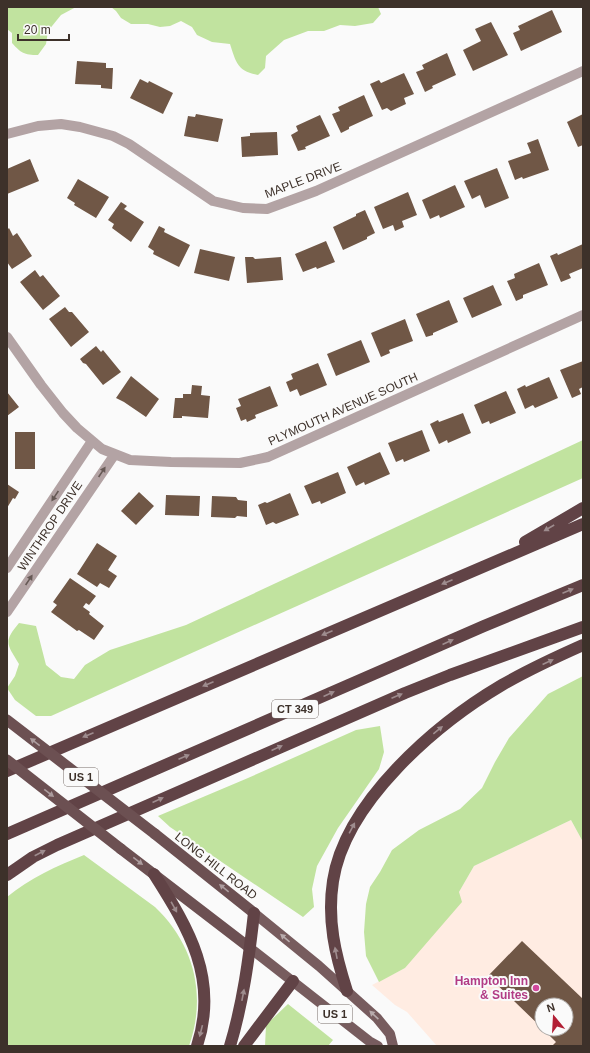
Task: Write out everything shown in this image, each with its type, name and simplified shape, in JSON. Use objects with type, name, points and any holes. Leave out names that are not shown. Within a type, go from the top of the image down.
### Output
[{"type":"highway","points":[[483,567],[583,508]]},
{"type":"highway","points":[[7,770],[583,524]]},
{"type":"highway","name":"CT 349","points":[[7,834],[484,626],[583,585]]},
{"type":"highway","points":[[7,875],[33,857],[56,845],[363,711],[450,675],[583,627]]},
{"type":"highway","points":[[347,991],[337,959],[332,936],[331,901],[333,881],[338,860],[353,825],[361,813],[383,785],[414,751],[435,732],[502,685],[583,645]]},
{"type":"highway","name":"LONG HILL ROAD","points":[[7,720],[155,834],[254,913]]},
{"type":"highway","name":"US 1","points":[[7,760],[250,948]]},
{"type":"highway","points":[[154,874],[186,928],[197,953],[205,994],[205,1006],[197,1046]]},
{"type":"highway","points":[[230,1046],[240,1008],[254,913]]},
{"type":"highway","points":[[244,1046],[293,981]]},
{"type":"main road","name":"LONG HILL ROAD","points":[[254,913],[347,991],[385,1026],[390,1034],[393,1046]]},
{"type":"main road","name":"US 1","points":[[250,948],[369,1041],[378,1046]]},
{"type":"street","name":"MAPLE DRIVE","points":[[7,134],[38,126],[61,124],[80,127],[113,136],[129,144],[213,201],[243,208],[267,209],[316,192],[583,71]]},
{"type":"street","name":"PLYMOUTH AVENUE SOUTH","points":[[7,337],[40,385],[63,413],[77,428],[102,448],[130,460],[240,463],[268,457],[583,315]]},
{"type":"street","name":"WINTHROP DRIVE","points":[[7,568],[92,441]]},
{"type":"street","name":"WINTHROP DRIVE","points":[[7,612],[115,454]]},
{"type":"shaded area","points":[[571,820],[583,842],[583,1046],[437,1046],[407,1012],[395,1005],[372,985],[405,968],[459,892],[474,866]]},
{"type":"green space","points":[[7,7],[76,7],[61,15],[48,31],[46,44],[38,55],[29,55],[23,53],[12,43],[12,33],[7,29]]},
{"type":"green space","points":[[111,7],[378,7],[381,14],[373,23],[355,26],[340,25],[324,31],[308,31],[284,40],[266,56],[265,68],[258,75],[246,71],[238,65],[230,44],[212,42],[197,35],[192,27],[181,21],[170,26],[160,27],[148,24],[131,24],[121,18]]},
{"type":"green space","points":[[583,440],[583,478],[51,716],[36,716],[15,700],[7,688],[15,676],[19,664],[8,643],[14,629],[19,623],[36,626],[46,665],[61,677],[74,679],[85,665],[110,650],[186,625]]},
{"type":"green space","points":[[583,676],[583,842],[571,820],[474,866],[459,892],[462,902],[405,968],[379,982],[366,956],[364,932],[366,904],[370,887],[392,850],[419,830],[460,809],[482,788],[509,738],[548,694]]},
{"type":"green space","points":[[380,726],[384,752],[379,769],[338,828],[317,866],[312,889],[314,907],[303,917],[170,827],[158,816],[356,730]]},
{"type":"green space","points":[[84,855],[155,907],[179,937],[188,954],[196,989],[197,1008],[189,1046],[7,1046],[7,897],[34,878]]},
{"type":"green space","points":[[288,1004],[333,1040],[328,1046],[265,1046],[266,1025]]},
{"type":"building","points":[[552,10],[562,32],[521,51],[513,33],[520,30],[518,26]]},
{"type":"building","points":[[491,22],[508,55],[473,71],[463,50],[481,41],[475,29]]},
{"type":"building","points":[[447,53],[456,75],[432,86],[433,88],[425,92],[416,72],[424,69],[422,65]]},
{"type":"building","points":[[77,61],[106,63],[106,68],[113,68],[112,89],[101,88],[101,85],[75,84]]},
{"type":"building","points":[[404,73],[414,94],[404,98],[406,104],[391,111],[387,108],[382,110],[370,84],[379,80],[381,83]]},
{"type":"building","points":[[140,79],[148,83],[149,81],[173,93],[163,114],[130,98]]},
{"type":"building","points":[[364,95],[373,116],[349,127],[349,129],[341,133],[332,114],[340,111],[338,107]]},
{"type":"building","points":[[196,114],[223,119],[218,142],[184,136],[188,116],[195,117]]},
{"type":"building","points":[[583,114],[583,145],[578,147],[567,122]]},
{"type":"building","points":[[320,115],[330,136],[305,147],[306,149],[298,151],[291,135],[298,131],[296,126]]},
{"type":"building","points":[[277,132],[278,155],[242,157],[241,137],[250,136],[250,133]]},
{"type":"building","points":[[538,139],[549,170],[523,179],[522,177],[515,180],[508,161],[531,153],[527,143]]},
{"type":"building","points":[[30,159],[39,181],[7,194],[7,169]]},
{"type":"building","points":[[497,168],[509,198],[485,208],[480,195],[472,199],[464,181]]},
{"type":"building","points":[[78,179],[109,197],[96,218],[74,205],[75,203],[67,198]]},
{"type":"building","points":[[455,185],[465,207],[440,218],[439,215],[430,219],[422,200]]},
{"type":"building","points":[[408,192],[417,215],[402,221],[404,227],[395,231],[393,225],[383,229],[374,207]]},
{"type":"building","points":[[121,202],[127,206],[124,209],[144,222],[131,242],[112,228],[114,224],[108,220]]},
{"type":"building","points":[[365,210],[375,233],[367,237],[367,239],[343,250],[333,227]]},
{"type":"building","points":[[159,226],[165,229],[164,232],[190,245],[179,267],[153,254],[154,251],[148,247]]},
{"type":"building","points":[[9,228],[13,236],[17,233],[32,256],[12,269],[7,262],[7,230]]},
{"type":"building","points":[[326,241],[335,262],[317,269],[316,267],[303,272],[295,254]]},
{"type":"building","points":[[583,244],[583,268],[569,274],[571,278],[561,282],[550,256],[557,253],[558,255]]},
{"type":"building","points":[[200,249],[235,257],[229,281],[194,273]]},
{"type":"building","points":[[245,257],[253,257],[255,259],[281,257],[283,280],[247,283]]},
{"type":"building","points":[[539,263],[548,285],[523,295],[523,298],[516,301],[507,281],[515,278],[514,274]]},
{"type":"building","points":[[35,270],[40,277],[43,275],[60,296],[43,310],[20,282]]},
{"type":"building","points":[[493,285],[502,305],[472,318],[463,298]]},
{"type":"building","points":[[449,300],[458,322],[426,337],[416,314]]},
{"type":"building","points":[[65,307],[69,312],[72,312],[89,332],[71,347],[49,319]]},
{"type":"building","points":[[405,319],[413,341],[389,350],[390,353],[381,357],[371,333]]},
{"type":"building","points":[[361,340],[370,362],[336,376],[327,354]]},
{"type":"building","points":[[96,346],[101,352],[103,350],[121,372],[103,385],[80,359]]},
{"type":"building","points":[[583,361],[583,387],[579,389],[581,394],[572,398],[560,370]]},
{"type":"building","points":[[318,363],[327,385],[300,396],[297,389],[290,392],[286,382],[293,379],[291,374]]},
{"type":"building","points":[[131,376],[159,399],[146,417],[116,398]]},
{"type":"building","points":[[549,377],[558,398],[535,408],[533,405],[525,409],[517,389],[525,385],[526,387]]},
{"type":"building","points":[[192,385],[202,386],[201,395],[210,396],[208,418],[182,416],[182,418],[173,418],[175,398],[183,398],[183,394],[191,394]]},
{"type":"building","points":[[270,386],[278,406],[255,415],[256,418],[247,422],[246,419],[241,421],[236,408],[241,406],[238,399]]},
{"type":"building","points":[[506,391],[516,413],[490,424],[489,421],[482,424],[474,405]]},
{"type":"building","points":[[7,392],[19,407],[7,416]]},
{"type":"building","points":[[463,413],[471,433],[448,443],[447,440],[439,444],[430,424],[438,420],[439,422]]},
{"type":"building","points":[[422,430],[430,451],[404,462],[403,459],[396,462],[388,443]]},
{"type":"building","points":[[15,432],[35,432],[35,469],[15,469]]},
{"type":"building","points":[[380,452],[390,474],[365,485],[364,482],[356,486],[347,467]]},
{"type":"building","points":[[338,472],[346,493],[321,504],[320,501],[312,504],[304,486]]},
{"type":"building","points":[[7,484],[19,492],[7,508]]},
{"type":"building","points":[[139,492],[154,506],[136,525],[121,511]]},
{"type":"building","points":[[290,493],[299,515],[276,524],[273,522],[266,525],[258,505],[265,502],[267,503]]},
{"type":"building","points":[[166,495],[200,496],[199,516],[165,515]]},
{"type":"building","points":[[212,496],[236,497],[238,500],[247,501],[247,517],[211,517]]},
{"type":"building","points":[[97,543],[117,556],[108,570],[117,576],[109,588],[100,583],[97,587],[77,574]]},
{"type":"building","points":[[70,578],[96,596],[89,605],[86,603],[83,607],[104,626],[94,640],[79,630],[77,631],[51,612],[57,605],[53,602]]},
{"type":"building","name":"Hampton Inn & Suites","points":[[522,941],[583,999],[583,1046],[552,1046],[556,1042],[551,1037],[574,1037],[574,997],[534,997],[534,1020],[488,976]]},
{"type":"place","name":"Hampton Inn & Suites","points":[[536,988]]}]
